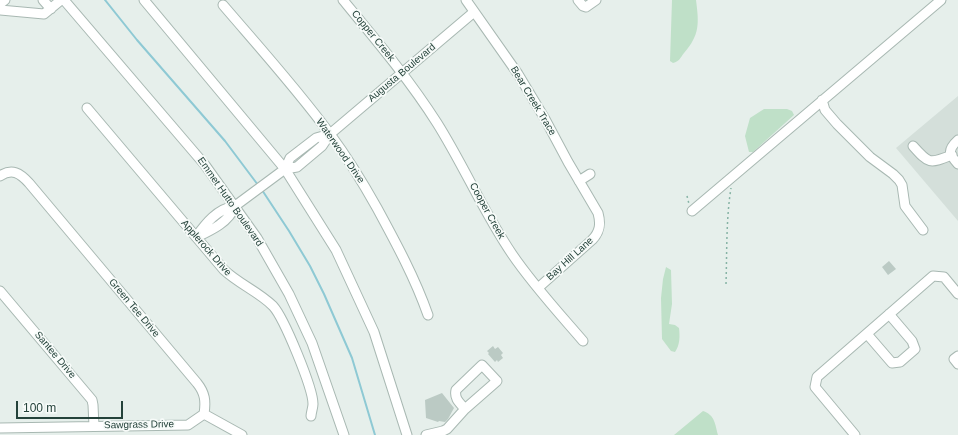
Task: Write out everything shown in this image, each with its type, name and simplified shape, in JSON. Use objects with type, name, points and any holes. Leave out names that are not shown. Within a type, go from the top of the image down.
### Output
[{"type":"street","points":[[0,4],[5,0]]},
{"type":"street","points":[[43,0],[51,9]]},
{"type":"street","points":[[0,10],[44,14],[61,0]]},
{"type":"street","name":"Emmet Hutto Boulevard","points":[[64,0],[205,165],[257,238],[289,294],[312,343],[344,435]]},
{"type":"street","points":[[144,0],[284,169],[336,250],[374,332],[407,435]]},
{"type":"street","name":"Copper Creek","points":[[343,0],[402,73]]},
{"type":"street","name":"Bear Creek Trace","points":[[466,0],[522,80],[594,206]]},
{"type":"street","points":[[578,0],[583,6],[586,7],[596,0]]},
{"type":"street","points":[[692,211],[941,0]]},
{"type":"street","name":"Waterwood Drive","points":[[223,5],[330,134],[364,186],[386,225],[412,276],[428,315]]},
{"type":"street","name":"Augusta Boulevard","points":[[196,237],[206,223],[226,208],[235,206],[284,169],[297,167],[322,146],[330,134],[474,12]]},
{"type":"street","name":"Cooper Creek","points":[[402,73],[441,129],[499,235],[513,256],[583,341]]},
{"type":"street","points":[[822,100],[825,110],[837,124],[870,157],[899,180],[902,185],[905,206],[923,230]]},
{"type":"street","name":"Applerock Drive","points":[[87,108],[224,270],[233,278],[265,299],[276,310],[291,339],[311,391],[313,405],[311,416]]},
{"type":"street","points":[[958,140],[951,148],[952,155],[958,164]]},
{"type":"street","points":[[913,146],[925,159],[930,162],[938,161],[952,155]]},
{"type":"street","name":"Green Tee Drive","points":[[0,176],[8,172],[21,174],[202,389],[206,401],[204,414]]},
{"type":"street","points":[[579,181],[590,174]]},
{"type":"street","name":"Bay Hill Lane","points":[[538,288],[587,246],[597,235],[600,228],[600,220],[594,206]]},
{"type":"street","points":[[855,435],[815,388],[817,377],[933,276],[944,277],[958,294]]},
{"type":"street","name":"Santee Drive","points":[[0,291],[92,400],[94,426]]},
{"type":"street","points":[[867,334],[892,362],[900,362],[914,349],[914,345],[889,314]]},
{"type":"street","points":[[958,356],[954,359],[958,364]]},
{"type":"street","points":[[426,435],[447,429],[465,409],[497,381],[482,365],[456,390],[457,399],[465,409]]},
{"type":"street","points":[[204,414],[242,435]]},
{"type":"street","name":"Sawgrass Drive","points":[[0,428],[188,425],[204,414]]},
{"type":"path","points":[[726,284],[729,202],[733,177]]},
{"type":"shaded area","points":[[958,96],[958,221],[896,148]]},
{"type":"green space","points":[[672,0],[696,0],[698,15],[696,34],[693,40],[680,59],[673,63],[670,61]]},
{"type":"green space","points":[[764,109],[787,109],[792,111],[794,115],[753,152],[749,152],[745,136],[750,118]]},
{"type":"green space","points":[[666,267],[671,270],[672,304],[669,324],[675,325],[679,328],[680,334],[678,346],[675,352],[671,351],[662,339],[661,298]]},
{"type":"green space","points":[[703,411],[712,417],[718,435],[674,435]]},
{"type":"building","points":[[889,261],[896,269],[888,275],[882,267]]},
{"type":"building","points":[[493,346],[495,349],[498,347],[503,353],[501,355],[503,358],[498,362],[497,360],[495,362],[487,351]]},
{"type":"building","points":[[442,393],[454,408],[448,419],[445,422],[438,422],[426,418],[425,400]]},
{"type":"waterway","points":[[105,0],[137,40],[225,141],[258,185]]},
{"type":"waterway","points":[[262,190],[310,266],[324,294],[352,358],[375,435]]}]
